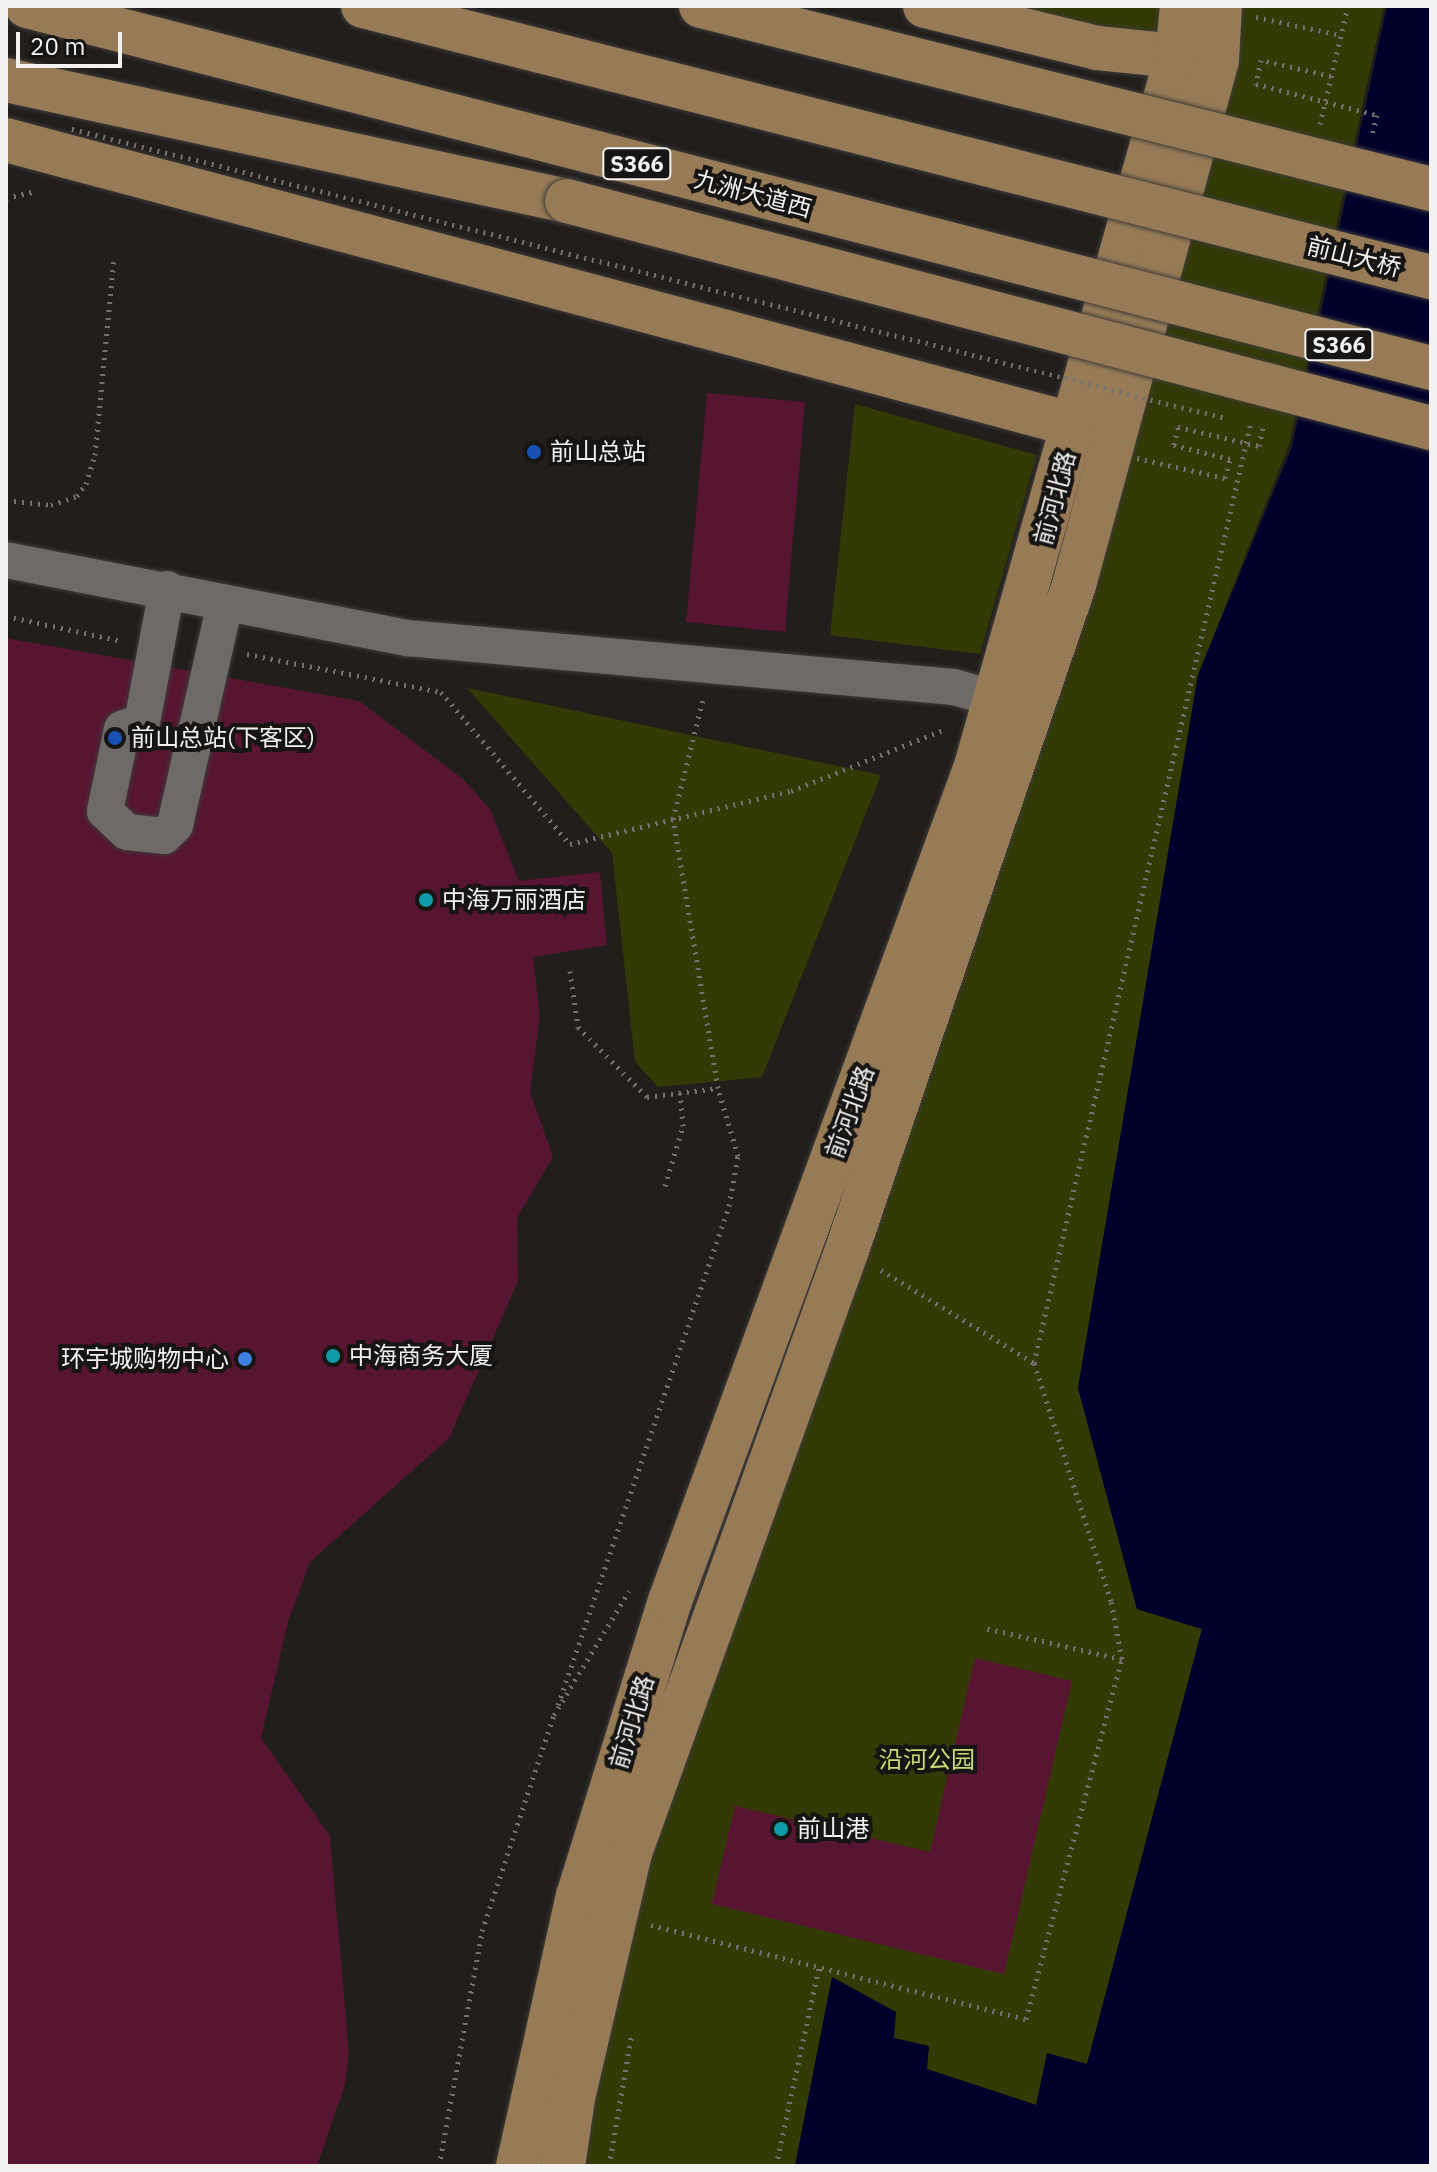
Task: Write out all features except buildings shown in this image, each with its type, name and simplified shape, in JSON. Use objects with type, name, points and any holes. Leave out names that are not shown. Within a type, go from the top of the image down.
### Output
[{"type":"main road","name":"九洲大道西","points":[[27,6],[1431,368]]},
{"type":"main road","name":"前山大桥","points":[[363,6],[1431,277]]},
{"type":"main road","points":[[701,6],[1431,189]]},
{"type":"main road","points":[[925,6],[1097,48],[1197,58]]},
{"type":"main road","points":[[1182,6],[1197,58]]},
{"type":"main road","points":[[1197,58],[1231,10]]},
{"type":"main road","name":"前河北路","points":[[563,2166],[573,2098],[630,1853],[847,1250],[1074,585],[1197,58]]},
{"type":"main road","points":[[6,80],[567,201],[1431,428]]},
{"type":"main road","points":[[6,140],[73,143],[1109,439]]},
{"type":"main road","points":[[24,181],[73,143]]},
{"type":"main road","name":"前河北路","points":[[518,2166],[578,1896],[666,1616],[976,766],[995,699],[1109,439]]},
{"type":"lane","points":[[6,560],[407,638],[954,687],[995,699]]},
{"type":"lane","points":[[167,589],[159,649],[142,722],[122,729],[116,744],[105,811],[127,832],[164,836],[175,825],[225,603]]},
{"type":"path","points":[[1317,138],[1348,6]]},
{"type":"path","points":[[1231,10],[1341,35]]},
{"type":"path","points":[[1331,76],[1261,60],[1256,84],[1377,115],[1372,136]]},
{"type":"path","points":[[73,143],[1278,431]]},
{"type":"path","points":[[6,198],[24,181]]},
{"type":"path","points":[[6,500],[51,505],[77,496],[86,484],[95,455],[114,258]]},
{"type":"path","points":[[616,1912],[651,1926],[1026,2019],[1122,1659],[1111,1601],[1034,1363],[1252,419]]},
{"type":"path","points":[[1109,439],[1225,478],[1230,459],[1174,445],[1178,427],[1259,446],[1263,427]]},
{"type":"path","points":[[6,616],[159,649]]},
{"type":"path","points":[[215,648],[441,692],[570,844],[791,791],[958,724],[954,687]]},
{"type":"path","points":[[439,2166],[482,1931],[729,1206],[738,1156],[718,1088],[673,819],[712,664]]},
{"type":"path","points":[[570,971],[578,1027],[647,1097],[718,1088]]},
{"type":"path","points":[[665,1186],[683,1126],[680,1093]]},
{"type":"path","points":[[847,1250],[1034,1363]]},
{"type":"path","points":[[554,1715],[636,1580]]},
{"type":"path","points":[[984,1628],[1122,1659]]},
{"type":"path","points":[[776,2166],[819,1967]]},
{"type":"green space","points":[[937,6],[1175,6],[1174,52]]},
{"type":"green space","name":"沿河公园","points":[[1185,6],[1384,6],[1289,445],[1198,675],[1078,1388],[1137,1609],[1202,1629],[1087,2065],[1037,2105],[926,2069],[928,2046],[894,2038],[832,1977],[795,2166],[569,2166],[597,1996],[1049,707]]},
{"type":"green space","points":[[855,404],[1037,455],[980,654],[830,635]]},
{"type":"green space","points":[[467,688],[881,775],[762,1077],[658,1087],[635,1062],[612,853]]},
{"type":"water","points":[[1387,6],[1431,6],[1431,2166],[795,2166],[832,1977],[896,2012],[894,2038],[929,2046],[927,2069],[1036,2105],[1047,2053],[1087,2064],[1202,1629],[1137,1609],[1078,1388],[1198,675],[1292,447]]},
{"type":"place","name":"前山总站","points":[[534,452]]},
{"type":"place","name":"前山总站(下客区)","points":[[115,738]]},
{"type":"place","name":"中海万丽酒店","points":[[426,900]]},
{"type":"place","name":"中海商务大厦","points":[[333,1356]]},
{"type":"place","name":"环宇城购物中心","points":[[245,1359]]},
{"type":"place","name":"前山港","points":[[781,1829]]}]
